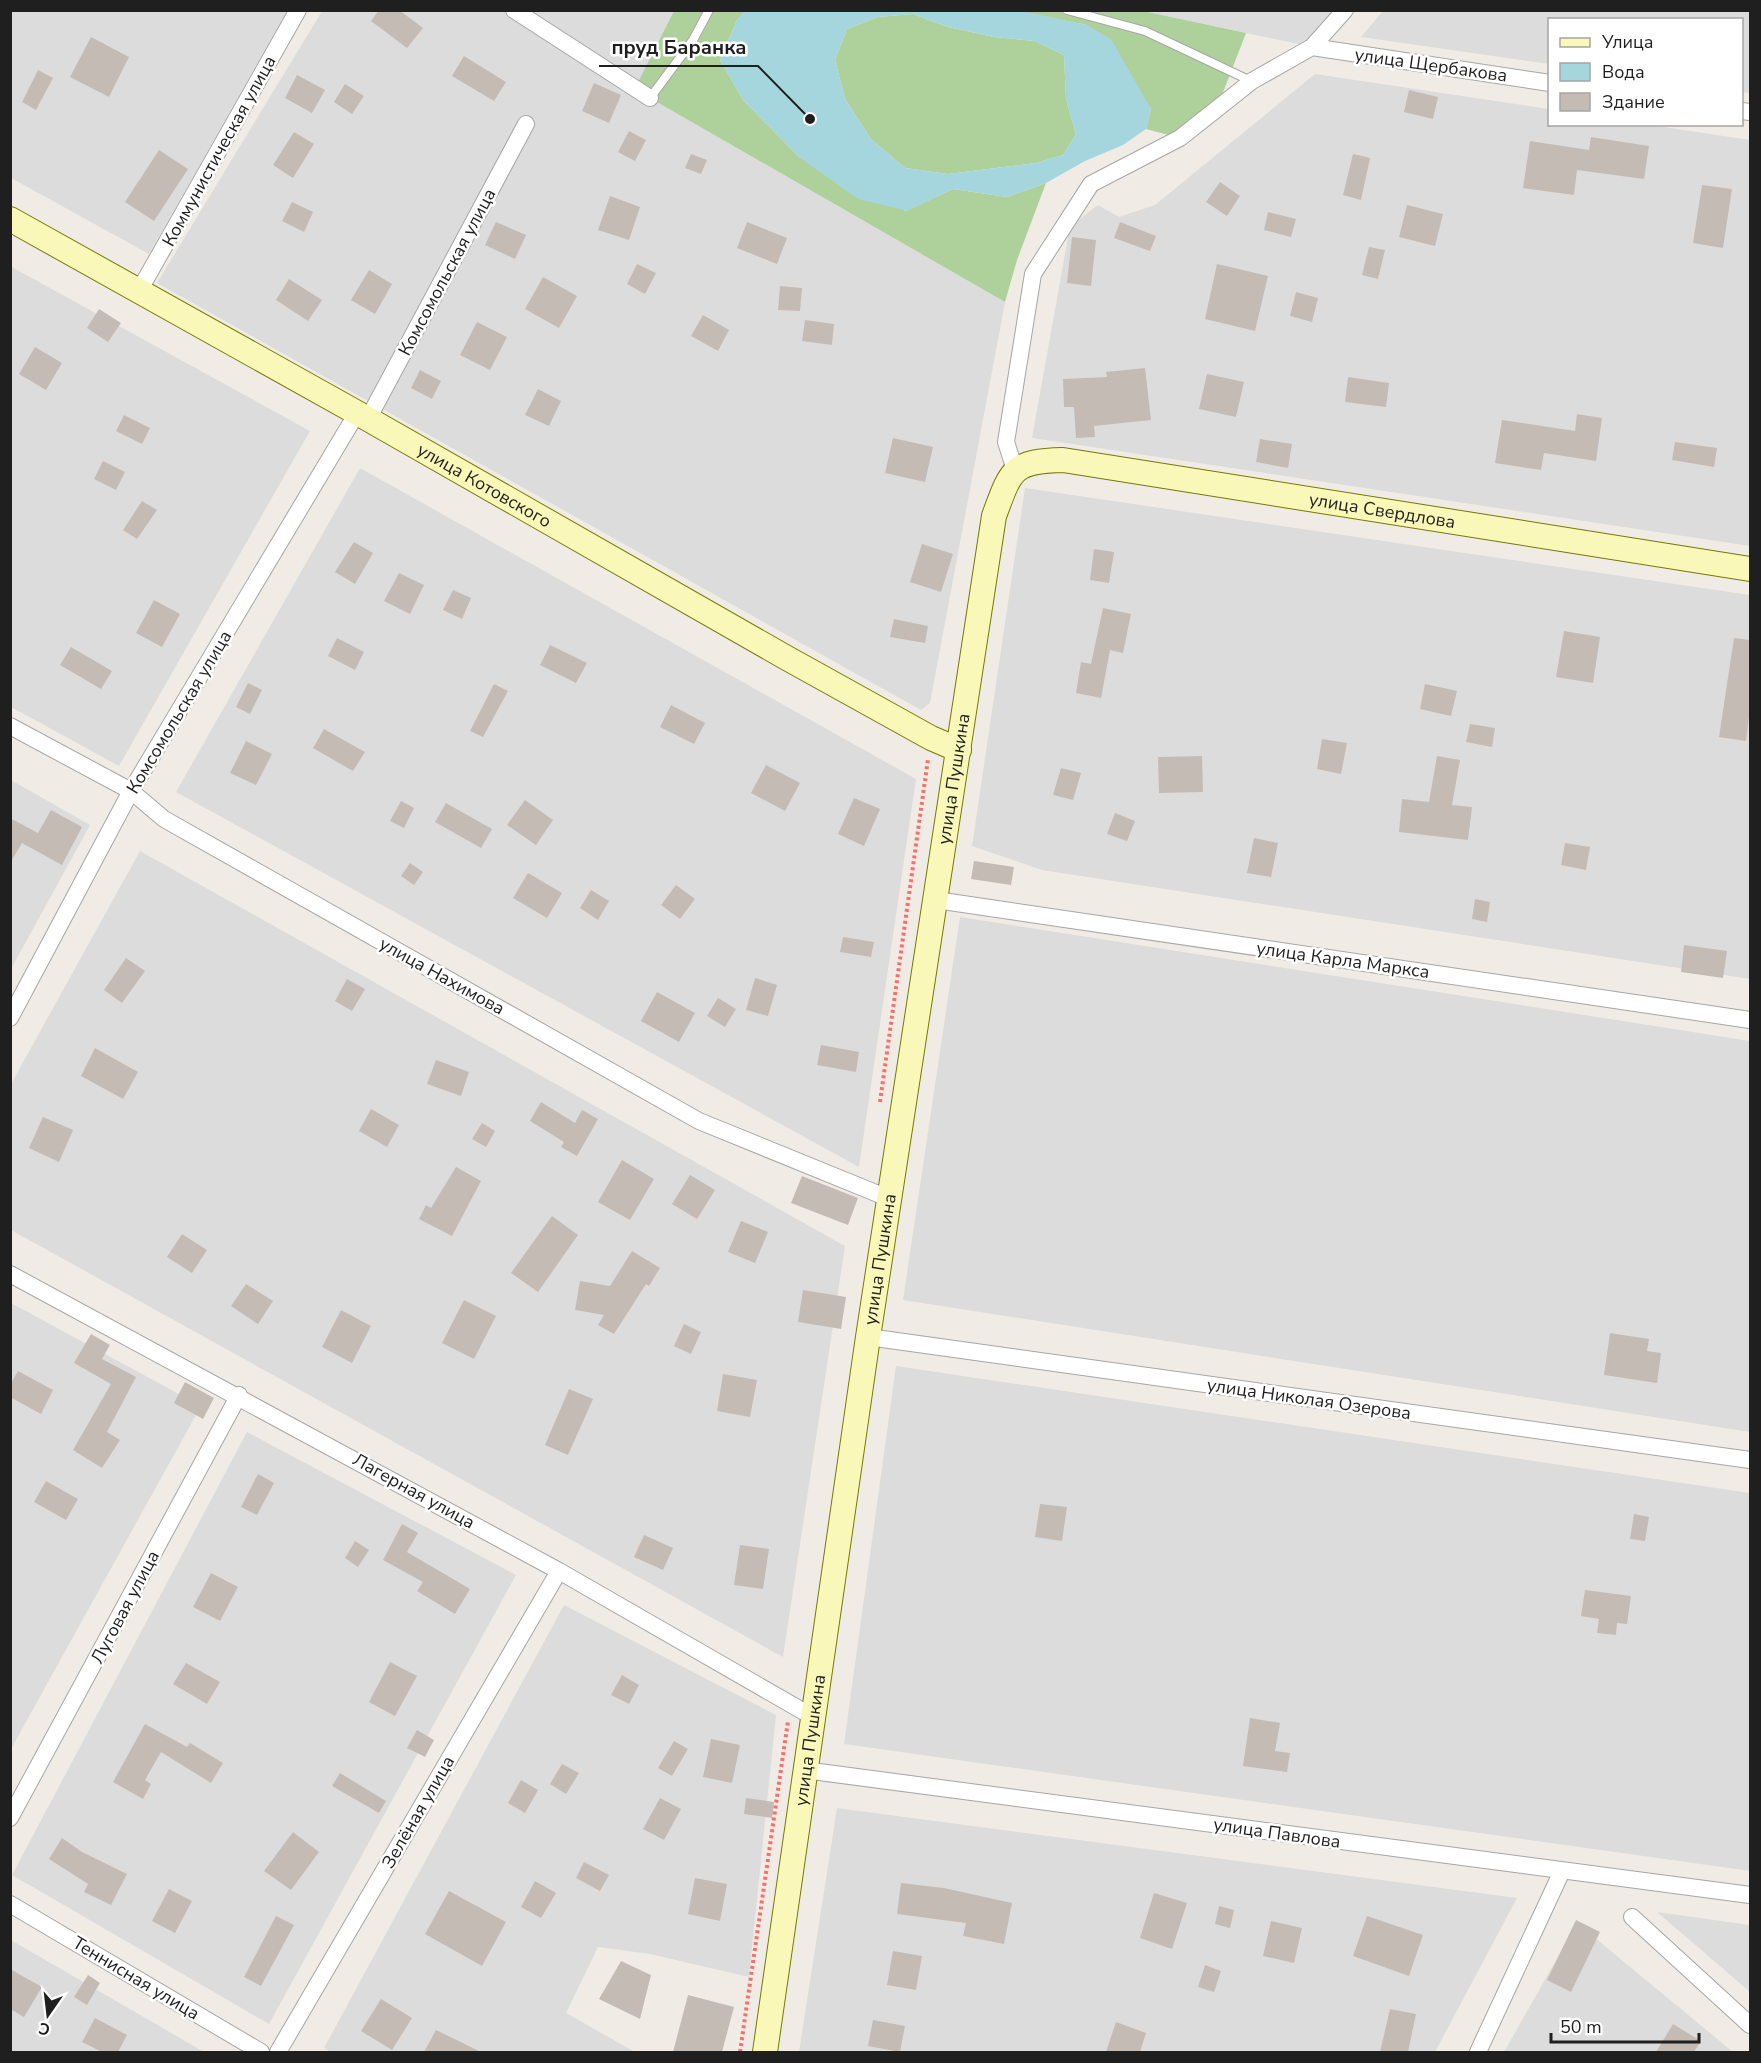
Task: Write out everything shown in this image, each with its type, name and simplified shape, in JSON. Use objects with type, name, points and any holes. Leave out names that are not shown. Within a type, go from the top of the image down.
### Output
[{"type":"main road","name":"улица Котовского","points":[[10,219],[363,416],[795,663],[931,738],[958,750]]},
{"type":"main road","name":"улица Свердлова","points":[[1015,470],[1033,461],[1063,460],[1750,569]]},
{"type":"main road","name":"улица Пушкина","points":[[765,2052],[888,1198],[994,516],[1015,470]]},
{"type":"street","name":"Коммунистическая улица","points":[[139,291],[298,10]]},
{"type":"street","points":[[514,10],[650,98]]},
{"type":"street","points":[[1015,470],[1006,442],[1033,274],[1091,184],[1180,138],[1252,81],[1312,47],[1345,10]]},
{"type":"street","name":"улица Щербакова","points":[[1312,47],[1548,83]]},
{"type":"street","name":"Комсомольская улица","points":[[10,1018],[131,791],[363,416],[526,124]]},
{"type":"street","name":"улица Нахимова","points":[[10,726],[131,791],[164,819],[699,1122],[888,1198]]},
{"type":"street","name":"улица Карла Маркса","points":[[936,900],[1750,1020]]},
{"type":"street","name":"Лагерная улица","points":[[10,1274],[240,1395],[559,1571],[813,1717]]},
{"type":"street","name":"улица Николая Озерова","points":[[868,1337],[1750,1460]]},
{"type":"street","name":"Луговая улица","points":[[10,1818],[240,1395]]},
{"type":"street","name":"Зелёная улица","points":[[278,2052],[559,1571]]},
{"type":"street","name":"улица Павлова","points":[[804,1770],[1750,1895]]},
{"type":"street","points":[[1478,2052],[1562,1871]]},
{"type":"street","name":"Теннисная улица","points":[[10,1905],[261,2052]]},
{"type":"street","points":[[1632,1917],[1750,2025]]},
{"type":"lane","points":[[650,98],[693,40],[709,10]]},
{"type":"lane","points":[[1067,10],[1145,31],[1252,81]]},
{"type":"shaded area","points":[[11,11],[287,11],[149,254],[11,178]]},
{"type":"shaded area","points":[[322,11],[674,11],[637,84],[567,50],[1005,302],[930,703],[921,710],[157,283]]},
{"type":"shaded area","points":[[1143,11],[1345,11],[1312,47]]},
{"type":"shaded area","points":[[1383,11],[1750,11],[1750,93],[1743,92],[1743,18],[1548,18],[1548,64],[1361,37]]},
{"type":"shaded area","points":[[1315,74],[1548,109],[1548,126],[1658,126],[1750,140],[1750,546],[1032,438],[1070,226],[1098,205],[1119,217],[1155,205]]},
{"type":"shaded area","points":[[10,266],[310,431],[119,766],[11,707]]},
{"type":"shaded area","points":[[360,468],[916,779],[859,1167],[176,792]]},
{"type":"shaded area","points":[[1025,488],[1750,595],[1750,979],[1042,870],[972,846]]},
{"type":"shaded area","points":[[11,780],[90,825],[11,969]]},
{"type":"shaded area","points":[[140,851],[845,1246],[783,1657],[11,1230],[11,1084]]},
{"type":"shaded area","points":[[960,917],[1750,1041],[1750,1432],[903,1300]]},
{"type":"shaded area","points":[[11,1303],[201,1406],[11,1749]]},
{"type":"shaded area","points":[[896,1366],[1750,1493],[1750,1871],[844,1744]]},
{"type":"shaded area","points":[[247,1432],[516,1575],[269,2024],[12,1875]]},
{"type":"shaded area","points":[[564,1605],[776,1715],[749,1977],[650,1954],[598,1947],[566,2013],[635,2052],[331,2052],[324,2048]]},
{"type":"shaded area","points":[[837,1808],[1517,1898],[1435,2052],[799,2052]]},
{"type":"shaded area","points":[[1657,1912],[1750,1925],[1750,1992]]},
{"type":"shaded area","points":[[1577,1923],[1733,2052],[1504,2052]]},
{"type":"shaded area","points":[[11,1940],[204,2052],[11,2052]]},
{"type":"green space","points":[[674,11],[745,11],[737,20],[720,60],[743,100],[799,157],[906,211],[953,189],[1007,197],[1046,183],[1017,260],[1005,302],[650,98],[637,84]]},
{"type":"green space","points":[[1017,11],[1143,11],[1246,33],[1217,108],[1180,138],[1146,129],[1151,109],[1087,25]]},
{"type":"green space","points":[[913,14],[948,27],[994,37],[1035,41],[1064,55],[1066,99],[1076,134],[1063,155],[1036,163],[948,174],[905,168],[871,139],[845,99],[835,60],[847,29],[878,17]]},
{"type":"water","points":[[745,10],[1017,10],[1087,25],[1111,39],[1151,109],[1146,129],[1123,145],[1085,161],[1046,183],[1007,197],[953,189],[907,211],[858,199],[799,157],[743,100],[720,60],[737,20]],"holes":[[[913,14],[948,27],[994,37],[1035,41],[1064,55],[1066,99],[1076,134],[1063,155],[1036,163],[948,174],[905,168],[871,139],[845,99],[835,60],[847,29],[878,17]]]},
{"type":"building","points":[[379,10],[399,10],[423,28],[407,48],[371,21]]},
{"type":"building","points":[[91,37],[129,57],[109,97],[70,77]]},
{"type":"building","points":[[464,56],[506,82],[494,101],[452,76]]},
{"type":"building","points":[[38,70],[53,78],[36,110],[22,102]]},
{"type":"building","points":[[297,75],[325,90],[312,113],[285,98]]},
{"type":"building","points":[[594,83],[621,95],[609,123],[582,111]]},
{"type":"building","points":[[345,84],[364,96],[352,114],[334,102]]},
{"type":"building","points":[[1409,90],[1438,97],[1433,119],[1404,112]]},
{"type":"building","points":[[629,131],[646,140],[635,161],[618,152]]},
{"type":"building","points":[[294,132],[314,144],[293,178],[273,165]]},
{"type":"building","points":[[1591,137],[1649,146],[1644,179],[1577,170],[1574,195],[1523,188],[1530,141],[1589,150]]},
{"type":"building","points":[[159,150],[188,169],[154,221],[125,202]]},
{"type":"building","points":[[691,154],[707,160],[701,174],[685,168]]},
{"type":"building","points":[[1353,154],[1370,158],[1361,200],[1343,195]]},
{"type":"building","points":[[1220,182],[1240,196],[1227,216],[1206,202]]},
{"type":"building","points":[[1702,185],[1732,189],[1723,248],[1693,243]]},
{"type":"building","points":[[610,196],[640,207],[629,240],[598,230]]},
{"type":"building","points":[[292,202],[313,212],[304,232],[282,221]]},
{"type":"building","points":[[1407,205],[1443,214],[1435,246],[1399,237]]},
{"type":"building","points":[[1268,212],[1296,219],[1291,237],[1264,230]]},
{"type":"building","points":[[496,222],[526,235],[515,259],[485,245]]},
{"type":"building","points":[[747,222],[787,238],[777,264],[737,248]]},
{"type":"building","points":[[1120,222],[1156,236],[1150,251],[1114,238]]},
{"type":"building","points":[[1072,237],[1096,240],[1091,286],[1067,283]]},
{"type":"building","points":[[1369,247],[1385,250],[1378,279],[1362,275]]},
{"type":"building","points":[[637,264],[656,273],[645,294],[627,284]]},
{"type":"building","points":[[1217,264],[1268,276],[1255,331],[1205,319]]},
{"type":"building","points":[[369,270],[392,284],[375,314],[351,300]]},
{"type":"building","points":[[543,277],[577,296],[559,328],[525,309]]},
{"type":"building","points":[[289,279],[322,300],[308,321],[276,300]]},
{"type":"building","points":[[780,286],[802,288],[800,311],[778,310]]},
{"type":"building","points":[[1296,292],[1318,298],[1312,322],[1290,316]]},
{"type":"building","points":[[99,309],[121,323],[108,342],[87,328]]},
{"type":"building","points":[[703,315],[729,330],[718,351],[691,336]]},
{"type":"building","points":[[805,320],[834,324],[832,345],[802,341]]},
{"type":"building","points":[[477,322],[507,337],[490,370],[460,355]]},
{"type":"building","points":[[35,347],[62,363],[46,390],[19,374]]},
{"type":"building","points":[[1145,368],[1151,420],[1094,426],[1095,437],[1076,438],[1074,407],[1064,407],[1063,379],[1107,377],[1106,372]]},
{"type":"building","points":[[420,370],[441,381],[432,399],[411,388]]},
{"type":"building","points":[[1207,374],[1244,382],[1236,417],[1199,409]]},
{"type":"building","points":[[1348,377],[1389,383],[1386,407],[1345,402]]},
{"type":"building","points":[[538,389],[561,401],[549,426],[525,415]]},
{"type":"building","points":[[1577,414],[1602,418],[1596,461],[1544,453],[1541,470],[1495,463],[1502,420],[1575,431]]},
{"type":"building","points":[[124,415],[150,428],[142,444],[116,431]]},
{"type":"building","points":[[893,438],[933,447],[925,482],[885,473]]},
{"type":"building","points":[[1260,439],[1292,444],[1288,468],[1256,462]]},
{"type":"building","points":[[1675,442],[1717,448],[1714,467],[1672,460]]},
{"type":"building","points":[[103,461],[125,472],[116,490],[94,479]]},
{"type":"building","points":[[142,501],[157,510],[137,539],[123,530]]},
{"type":"building","points":[[354,542],[373,553],[355,584],[335,572]]},
{"type":"building","points":[[922,544],[953,554],[941,592],[910,582]]},
{"type":"building","points":[[1094,549],[1114,552],[1109,583],[1090,580]]},
{"type":"building","points":[[399,573],[424,585],[410,614],[384,601]]},
{"type":"building","points":[[453,590],[471,598],[462,619],[443,610]]},
{"type":"building","points":[[154,600],[180,614],[162,647],[136,633]]},
{"type":"building","points":[[1103,608],[1131,614],[1123,653],[1110,650],[1101,698],[1076,693],[1081,662],[1091,664]]},
{"type":"building","points":[[894,619],[928,626],[925,643],[890,637]]},
{"type":"building","points":[[1564,631],[1600,637],[1593,683],[1556,677]]},
{"type":"building","points":[[337,638],[364,652],[355,670],[328,656]]},
{"type":"building","points":[[1734,638],[1750,640],[1750,709],[1746,741],[1719,737]]},
{"type":"building","points":[[550,645],[587,663],[576,683],[540,665]]},
{"type":"building","points":[[71,647],[112,671],[101,689],[60,665]]},
{"type":"building","points":[[248,683],[262,690],[250,714],[236,707]]},
{"type":"building","points":[[494,684],[508,691],[483,737],[470,731]]},
{"type":"building","points":[[1425,684],[1457,691],[1451,716],[1420,709]]},
{"type":"building","points":[[671,705],[705,723],[694,744],[660,727]]},
{"type":"building","points":[[1470,724],[1495,728],[1492,747],[1466,742]]},
{"type":"building","points":[[324,729],[365,752],[353,771],[313,748]]},
{"type":"building","points":[[1322,739],[1347,743],[1341,774],[1317,769]]},
{"type":"building","points":[[246,741],[272,754],[256,785],[230,773]]},
{"type":"building","points":[[1202,756],[1203,792],[1159,793],[1158,757]]},
{"type":"building","points":[[1437,756],[1460,760],[1452,805],[1472,807],[1468,840],[1399,832],[1402,799],[1429,802]]},
{"type":"building","points":[[766,765],[800,783],[785,811],[751,793]]},
{"type":"building","points":[[1061,768],[1081,773],[1073,800],[1053,795]]},
{"type":"building","points":[[854,798],[880,809],[864,846],[838,834]]},
{"type":"building","points":[[525,800],[553,820],[536,845],[507,825]]},
{"type":"building","points":[[401,801],[414,808],[404,828],[390,821]]},
{"type":"building","points":[[446,803],[492,829],[481,848],[435,822]]},
{"type":"building","points":[[51,810],[82,827],[62,865],[22,843],[10,863],[10,818],[38,833]]},
{"type":"building","points":[[1115,813],[1135,821],[1127,841],[1107,834]]},
{"type":"building","points":[[1254,838],[1278,843],[1271,877],[1247,873]]},
{"type":"building","points":[[1565,843],[1590,847],[1586,870],[1561,865]]},
{"type":"building","points":[[974,861],[1014,867],[1011,885],[971,879]]},
{"type":"building","points":[[410,863],[423,872],[414,885],[401,876]]},
{"type":"building","points":[[528,873],[562,893],[547,918],[513,898]]},
{"type":"building","points":[[676,885],[695,899],[680,919],[661,905]]},
{"type":"building","points":[[591,890],[609,901],[598,920],[580,908]]},
{"type":"building","points":[[1475,899],[1490,902],[1487,922],[1472,919]]},
{"type":"building","points":[[843,937],[874,942],[871,957],[840,952]]},
{"type":"building","points":[[1684,945],[1727,951],[1723,978],[1681,972]]},
{"type":"building","points":[[126,958],[145,971],[122,1003],[104,990]]},
{"type":"building","points":[[755,978],[777,985],[768,1016],[746,1010]]},
{"type":"building","points":[[347,979],[365,989],[352,1011],[335,1001]]},
{"type":"building","points":[[657,992],[695,1013],[679,1042],[641,1021]]},
{"type":"building","points":[[718,998],[736,1009],[725,1027],[707,1016]]},
{"type":"building","points":[[821,1045],[859,1052],[856,1072],[817,1065]]},
{"type":"building","points":[[95,1048],[138,1072],[123,1099],[81,1076]]},
{"type":"building","points":[[436,1060],[469,1072],[461,1096],[427,1084]]},
{"type":"building","points":[[541,1102],[575,1123],[582,1110],[598,1119],[577,1156],[561,1147],[564,1142],[530,1121]]},
{"type":"building","points":[[371,1109],[399,1125],[387,1147],[359,1131]]},
{"type":"building","points":[[43,1117],[73,1130],[59,1162],[29,1148]]},
{"type":"building","points":[[482,1123],[495,1131],[486,1147],[472,1139]]},
{"type":"building","points":[[622,1160],[654,1179],[630,1220],[598,1202]]},
{"type":"building","points":[[456,1167],[481,1181],[452,1236],[419,1219],[426,1205],[431,1208]]},
{"type":"building","points":[[690,1175],[715,1190],[697,1219],[672,1204]]},
{"type":"building","points":[[802,1176],[858,1198],[848,1225],[791,1203]]},
{"type":"building","points":[[552,1216],[578,1235],[538,1292],[511,1273]]},
{"type":"building","points":[[741,1221],[768,1232],[755,1263],[728,1252]]},
{"type":"building","points":[[182,1234],[207,1250],[192,1273],[167,1257]]},
{"type":"building","points":[[632,1251],[660,1268],[649,1286],[646,1284],[614,1334],[598,1325],[604,1315],[575,1310],[580,1281],[610,1286]]},
{"type":"building","points":[[246,1284],[273,1301],[258,1324],[231,1306]]},
{"type":"building","points":[[803,1290],[846,1297],[841,1329],[798,1322]]},
{"type":"building","points":[[464,1300],[496,1316],[474,1359],[442,1343]]},
{"type":"building","points":[[341,1310],[371,1326],[352,1363],[322,1347]]},
{"type":"building","points":[[684,1324],[701,1332],[691,1354],[674,1346]]},
{"type":"building","points":[[1610,1333],[1649,1339],[1647,1351],[1661,1353],[1657,1383],[1604,1375]]},
{"type":"building","points":[[91,1334],[110,1345],[102,1359],[136,1377],[107,1432],[120,1440],[102,1468],[73,1450],[111,1384],[74,1363]]},
{"type":"building","points":[[18,1371],[53,1390],[41,1414],[10,1397],[10,1385]]},
{"type":"building","points":[[723,1374],[757,1380],[750,1417],[717,1411]]},
{"type":"building","points":[[185,1382],[214,1398],[203,1419],[174,1403]]},
{"type":"building","points":[[569,1389],[593,1399],[568,1455],[545,1445]]},
{"type":"building","points":[[258,1474],[274,1483],[257,1515],[241,1507]]},
{"type":"building","points":[[46,1481],[78,1499],[66,1520],[34,1502]]},
{"type":"building","points":[[1040,1504],[1067,1507],[1062,1541],[1035,1537]]},
{"type":"building","points":[[1634,1514],[1649,1517],[1645,1541],[1630,1539]]},
{"type":"building","points":[[402,1524],[418,1533],[407,1552],[470,1589],[455,1614],[417,1591],[423,1582],[383,1560]]},
{"type":"building","points":[[644,1535],[673,1548],[663,1570],[634,1557]]},
{"type":"building","points":[[355,1541],[369,1550],[358,1567],[345,1558]]},
{"type":"building","points":[[740,1545],[769,1549],[763,1589],[734,1585]]},
{"type":"building","points":[[211,1573],[238,1587],[220,1621],[193,1607]]},
{"type":"building","points":[[1585,1590],[1631,1596],[1627,1624],[1617,1623],[1616,1635],[1597,1633],[1599,1619],[1581,1616]]},
{"type":"building","points":[[390,1662],[417,1676],[395,1716],[369,1702]]},
{"type":"building","points":[[186,1663],[220,1682],[207,1704],[173,1684]]},
{"type":"building","points":[[622,1675],[639,1685],[629,1704],[611,1695]]},
{"type":"building","points":[[1250,1718],[1280,1723],[1275,1751],[1290,1753],[1287,1772],[1243,1766]]},
{"type":"building","points":[[145,1724],[187,1747],[190,1743],[223,1763],[211,1783],[161,1752],[145,1780],[151,1784],[143,1799],[113,1782]]},
{"type":"building","points":[[417,1730],[434,1740],[425,1757],[407,1748]]},
{"type":"building","points":[[711,1739],[740,1745],[732,1783],[703,1777]]},
{"type":"building","points":[[674,1741],[688,1749],[672,1776],[658,1768]]},
{"type":"building","points":[[562,1764],[579,1773],[566,1794],[550,1784]]},
{"type":"building","points":[[340,1773],[386,1801],[379,1813],[332,1786]]},
{"type":"building","points":[[521,1780],[538,1790],[525,1813],[508,1803]]},
{"type":"building","points":[[660,1798],[681,1809],[664,1840],[643,1829]]},
{"type":"building","points":[[746,1798],[774,1802],[772,1818],[744,1814]]},
{"type":"building","points":[[293,1832],[319,1852],[291,1890],[264,1871]]},
{"type":"building","points":[[62,1838],[82,1852],[127,1874],[111,1905],[84,1892],[88,1884],[49,1859]]},
{"type":"building","points":[[584,1862],[609,1875],[600,1891],[576,1878]]},
{"type":"building","points":[[695,1878],[727,1884],[720,1921],[688,1914]]},
{"type":"building","points":[[535,1881],[556,1893],[541,1918],[521,1907]]},
{"type":"building","points":[[901,1883],[944,1888],[1012,1903],[1004,1944],[963,1936],[966,1923],[897,1914]]},
{"type":"building","points":[[169,1889],[192,1901],[175,1933],[152,1921]]},
{"type":"building","points":[[449,1891],[506,1922],[482,1966],[425,1934]]},
{"type":"building","points":[[1154,1893],[1187,1903],[1172,1949],[1140,1938]]},
{"type":"building","points":[[1219,1906],[1234,1910],[1230,1928],[1215,1924]]},
{"type":"building","points":[[276,1916],[294,1925],[261,1986],[244,1977]]},
{"type":"building","points":[[1367,1916],[1423,1935],[1409,1976],[1353,1956]]},
{"type":"building","points":[[1576,1920],[1600,1932],[1571,1992],[1547,1980]]},
{"type":"building","points":[[1271,1921],[1302,1928],[1294,1963],[1263,1956]]},
{"type":"building","points":[[893,1951],[922,1956],[916,1990],[887,1985]]},
{"type":"building","points":[[621,1961],[651,1975],[640,2019],[599,1999]]},
{"type":"building","points":[[1205,1965],[1221,1971],[1214,1992],[1198,1987]]},
{"type":"building","points":[[10,1969],[42,1987],[24,2017],[10,2009]]},
{"type":"building","points":[[88,1975],[100,1983],[87,2005],[74,1997]]},
{"type":"building","points":[[688,1995],[734,2007],[722,2052],[673,2052]]},
{"type":"building","points":[[381,1999],[412,2018],[392,2050],[361,2031]]},
{"type":"building","points":[[1390,2009],[1416,2014],[1408,2052],[1380,2052]]},
{"type":"building","points":[[95,2018],[127,2035],[118,2052],[102,2052],[82,2042]]},
{"type":"building","points":[[873,2020],[905,2026],[900,2052],[868,2046]]},
{"type":"building","points":[[1116,2022],[1146,2033],[1140,2052],[1106,2052]]},
{"type":"building","points":[[1673,2024],[1701,2041],[1694,2052],[1656,2052]]},
{"type":"building","points":[[436,2030],[481,2052],[424,2052]]},
{"type":"place","name":"пруд Баранка","points":[[810,119]]}]
